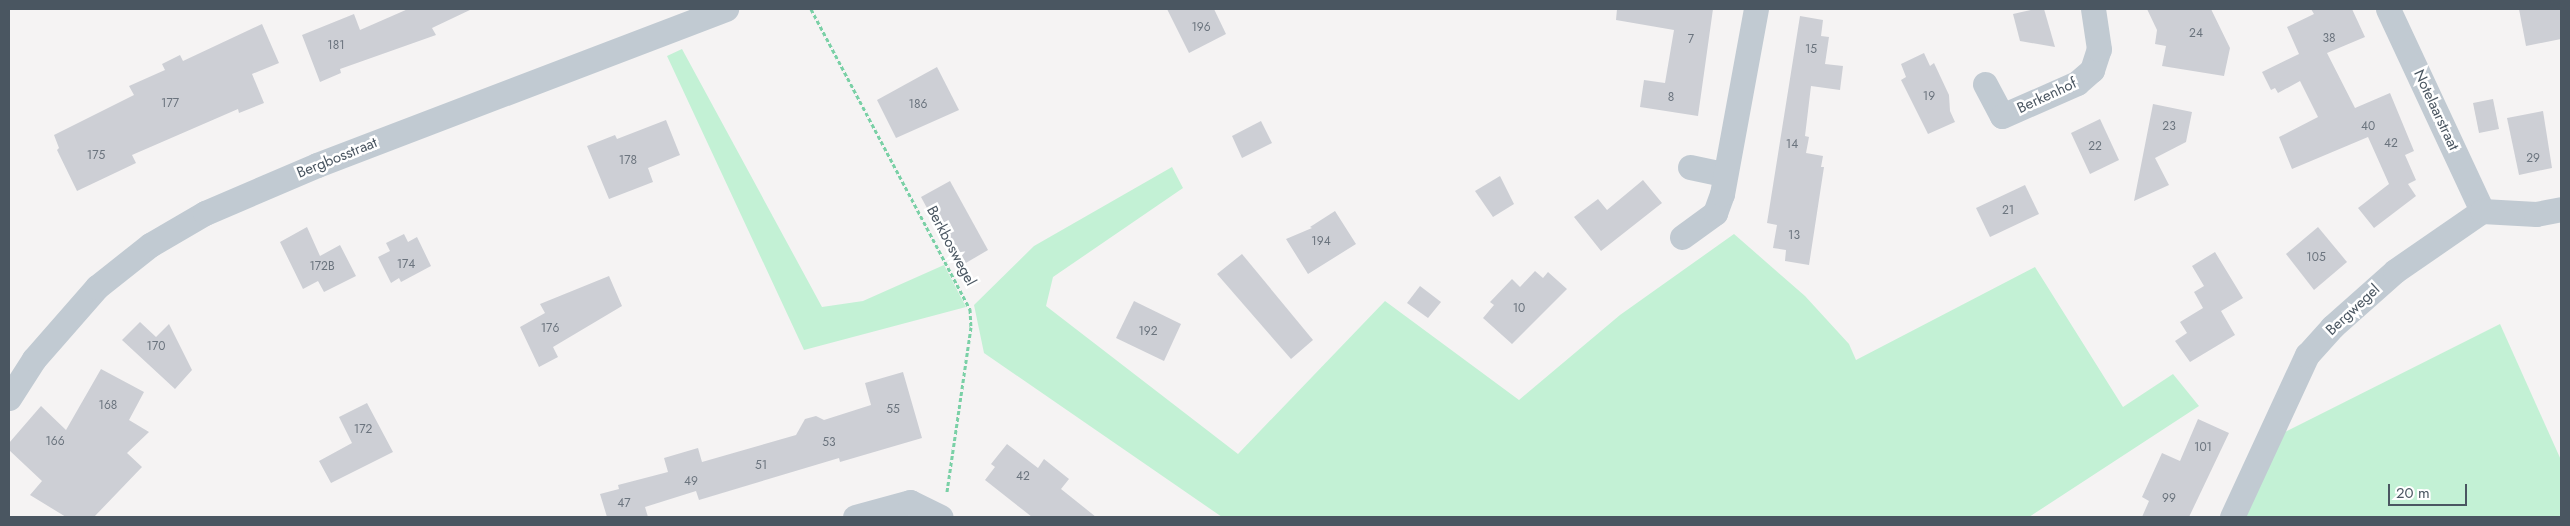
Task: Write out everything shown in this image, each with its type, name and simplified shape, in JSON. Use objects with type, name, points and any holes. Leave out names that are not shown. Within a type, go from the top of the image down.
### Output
[{"type":"street","name":"Bergbosstraat","points":[[9,398],[34,359],[97,287],[150,245],[205,213],[317,165],[726,9]]},
{"type":"street","points":[[1682,236],[1715,213],[1722,194],[1724,174],[1756,9]]},
{"type":"street","name":"Berkenhof","points":[[1986,84],[2002,116],[2078,84],[2092,70],[2099,50],[2093,9]]},
{"type":"street","name":"Notelaarstraat","points":[[2388,9],[2482,211]]},
{"type":"street","points":[[1690,167],[1724,174]]},
{"type":"street","points":[[2482,211],[2536,214],[2561,209]]},
{"type":"street","name":"Bergwegel","points":[[2232,517],[2307,355],[2332,327],[2395,271],[2482,211]]},
{"type":"street","points":[[855,517],[910,502],[941,517]]},
{"type":"path","name":"Berkboswegel","points":[[811,9],[970,309],[968,350],[941,517]]},
{"type":"green space","points":[[682,49],[822,307],[863,301],[944,265],[966,307],[804,350],[667,56]]},
{"type":"green space","points":[[1172,167],[1183,188],[1053,277],[1046,306],[1238,454],[1385,301],[1519,400],[1620,315],[1734,234],[1805,296],[1849,344],[1856,360],[2035,267],[2123,407],[2173,374],[2199,406],[2029,517],[1222,517],[984,353],[974,305],[1034,246]]},
{"type":"green space","points":[[2500,324],[2561,460],[2561,517],[2242,517],[2279,435]]},
{"type":"building","points":[[408,9],[472,9],[432,28],[436,35],[340,69],[341,73],[320,82],[302,35],[354,14],[360,30]]},
{"type":"building","points":[[1167,9],[1214,9],[1226,34],[1189,53]]},
{"type":"building","points":[[1617,9],[1713,9],[1698,116],[1640,107],[1644,80],[1665,83],[1674,30],[1616,20]]},
{"type":"building","points":[[2044,9],[2055,47],[2020,41],[2013,14]]},
{"type":"building","points":[[2147,9],[2211,9],[2230,48],[2224,76],[2162,66],[2166,46],[2155,44],[2157,30]]},
{"type":"building","points":[[2311,9],[2352,9],[2365,37],[2327,53],[2355,108],[2390,93],[2414,151],[2405,155],[2416,180],[2408,184],[2416,196],[2374,228],[2358,208],[2389,184],[2368,137],[2292,169],[2279,137],[2318,117],[2300,81],[2278,93],[2275,88],[2271,90],[2262,72],[2299,54],[2287,27],[2314,14]]},
{"type":"building","points":[[2519,9],[2561,9],[2561,39],[2526,46]]},
{"type":"building","points":[[1800,16],[1823,20],[1821,36],[1829,37],[1825,64],[1843,66],[1840,90],[1811,86],[1805,136],[1809,137],[1806,153],[1823,156],[1821,167],[1824,167],[1809,265],[1785,261],[1786,250],[1773,248],[1777,225],[1767,223]]},
{"type":"building","points":[[262,24],[279,63],[252,74],[264,103],[239,113],[238,109],[132,155],[136,163],[77,191],[57,150],[59,148],[54,135],[134,95],[129,86],[165,70],[162,64],[180,55],[183,61]]},
{"type":"building","points":[[1924,53],[1930,66],[1934,63],[1949,95],[1950,111],[1955,122],[1928,134],[1901,80],[1906,77],[1901,64]]},
{"type":"building","points":[[937,67],[959,110],[896,138],[877,100]]},
{"type":"building","points":[[2493,99],[2499,129],[2479,133],[2473,103]]},
{"type":"building","points":[[2153,104],[2192,112],[2186,142],[2155,158],[2169,185],[2134,201]]},
{"type":"building","points":[[2543,111],[2552,168],[2519,175],[2507,118]]},
{"type":"building","points":[[2100,119],[2119,160],[2090,174],[2071,133]]},
{"type":"building","points":[[666,120],[680,155],[648,168],[653,182],[609,199],[587,146],[615,135],[617,139]]},
{"type":"building","points":[[1261,121],[1272,143],[1242,158],[1232,136]]},
{"type":"building","points":[[1500,176],[1514,204],[1493,217],[1475,191]]},
{"type":"building","points":[[1643,180],[1662,203],[1601,251],[1574,217],[1598,199],[1607,210]]},
{"type":"building","points":[[950,181],[988,250],[959,267],[921,197]]},
{"type":"building","points":[[2025,185],[2039,214],[1990,237],[1976,208]]},
{"type":"building","points":[[1335,211],[1356,244],[1308,274],[1286,239],[1312,228],[1310,227]]},
{"type":"building","points":[[307,227],[320,256],[340,245],[356,276],[324,292],[318,281],[303,289],[280,242]]},
{"type":"building","points":[[2318,227],[2347,262],[2314,290],[2286,254]]},
{"type":"building","points":[[404,234],[408,242],[417,237],[431,266],[401,282],[399,278],[391,283],[378,257],[390,251],[386,243]]},
{"type":"building","points":[[2215,252],[2243,298],[2221,311],[2235,335],[2190,362],[2175,341],[2187,333],[2180,322],[2203,308],[2194,292],[2204,286],[2192,266]]},
{"type":"building","points":[[1242,254],[1313,340],[1291,359],[1217,274]]},
{"type":"building","points":[[1535,271],[1543,278],[1548,272],[1567,289],[1512,344],[1483,318],[1494,305],[1490,302],[1512,279],[1520,287]]},
{"type":"building","points":[[609,276],[622,306],[553,347],[558,357],[539,367],[520,327],[545,313],[540,304]]},
{"type":"building","points":[[1420,286],[1441,302],[1428,318],[1407,303]]},
{"type":"building","points":[[1134,301],[1181,324],[1164,361],[1116,338]]},
{"type":"building","points":[[140,322],[156,337],[169,324],[192,370],[175,389],[122,340]]},
{"type":"building","points":[[101,369],[144,392],[129,420],[149,432],[127,453],[142,467],[94,517],[66,517],[30,495],[42,481],[9,450],[9,443],[41,406],[66,430]]},
{"type":"building","points":[[903,372],[922,438],[840,462],[839,458],[699,500],[696,491],[645,507],[648,517],[607,517],[600,494],[619,489],[618,485],[668,472],[664,458],[698,448],[702,462],[796,435],[805,419],[816,416],[824,420],[871,405],[865,383]]},
{"type":"building","points":[[367,403],[393,452],[331,483],[319,461],[352,443],[339,417]]},
{"type":"building","points":[[2198,419],[2229,433],[2189,517],[2142,517],[2149,501],[2142,497],[2162,453],[2180,461]]},
{"type":"building","points":[[1007,444],[1038,468],[1044,459],[1069,479],[1061,489],[1096,517],[1032,517],[985,480],[995,467],[991,464]]}]
